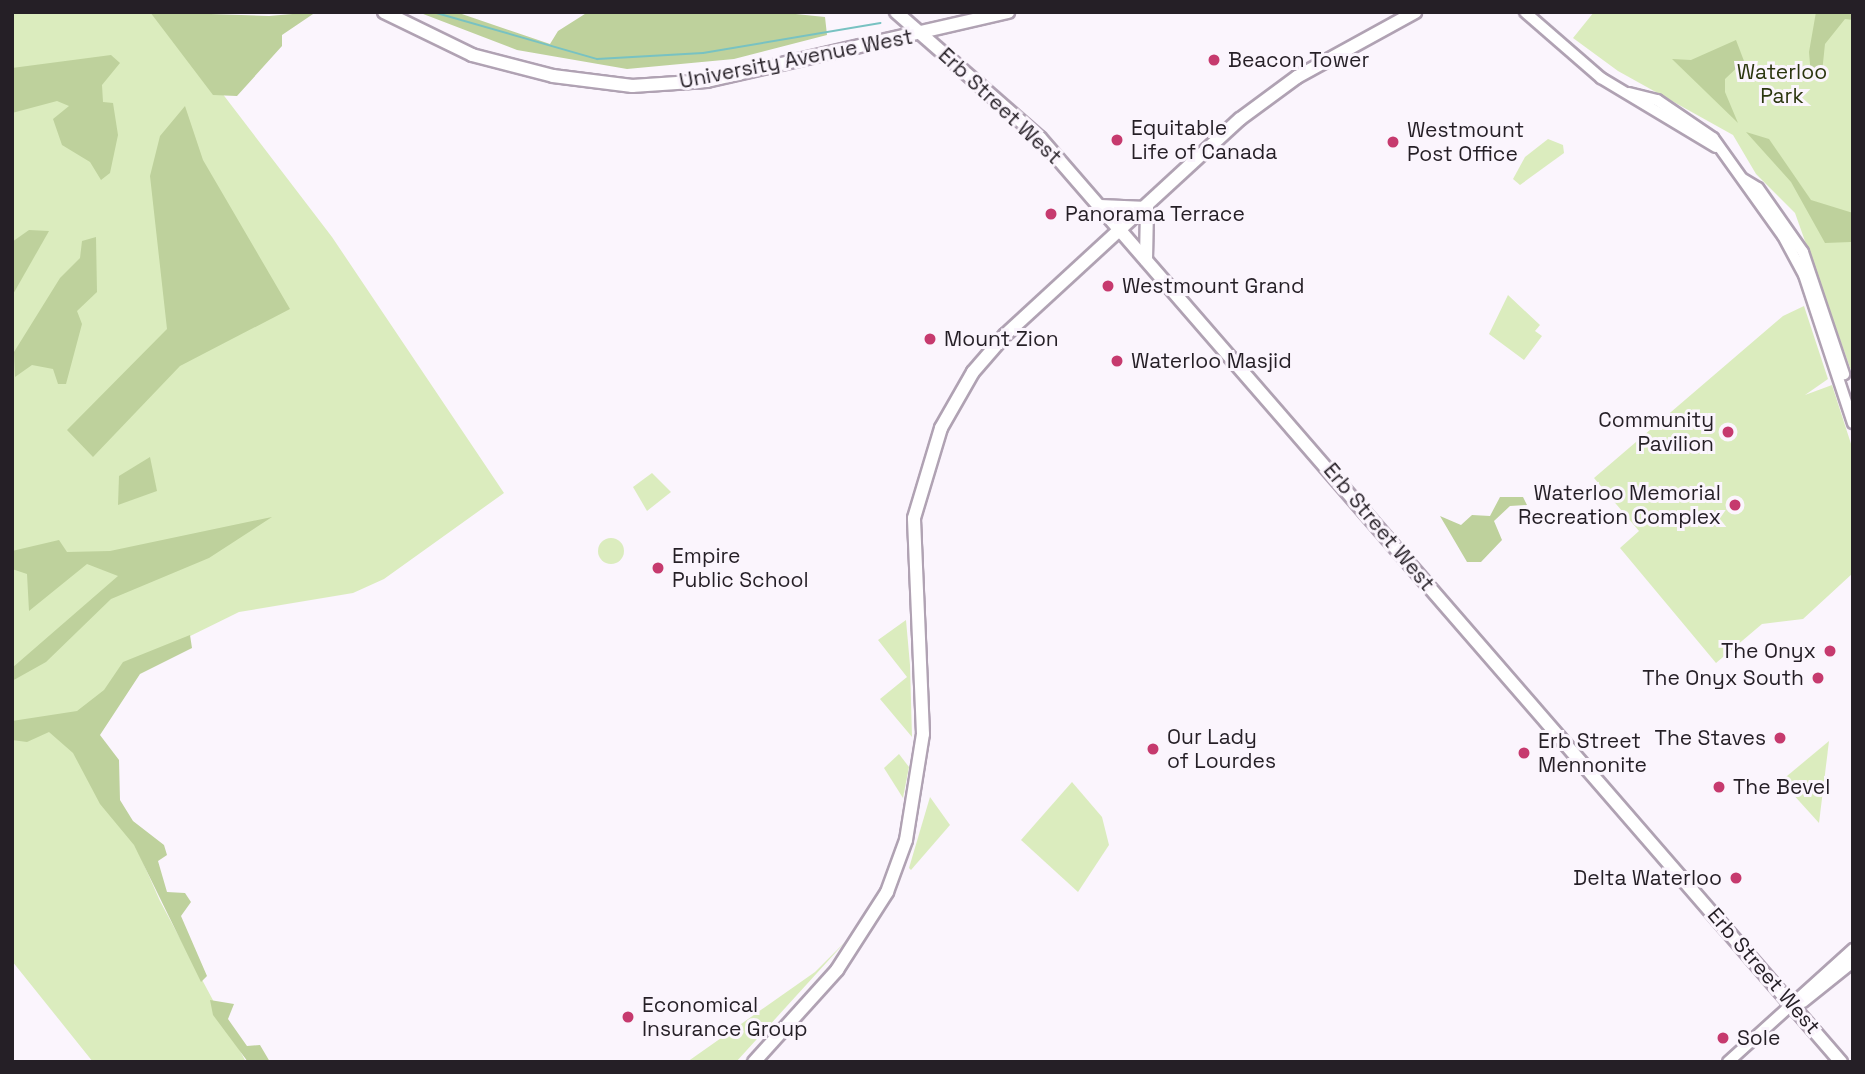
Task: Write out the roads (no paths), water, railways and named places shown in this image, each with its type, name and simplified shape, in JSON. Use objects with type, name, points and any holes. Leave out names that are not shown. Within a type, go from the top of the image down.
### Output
[{"type":"main road","name":"University Avenue West","points":[[384,12],[472,55],[554,76],[632,86],[706,81],[922,35],[1008,12]]},
{"type":"main road","name":"Erb Street West","points":[[896,12],[1040,138],[1841,1062]]},
{"type":"main road","points":[[754,1062],[837,970],[882,901],[906,840],[923,734],[911,549],[925,470],[941,428],[973,372],[1005,335],[1276,91],[1415,12]]},
{"type":"main road","points":[[1100,206],[1147,208]]},
{"type":"main road","points":[[1146,260],[1147,208]]},
{"type":"street","points":[[1525,12],[1601,78],[1629,93],[1639,91],[1685,116],[1743,179],[1804,275],[1853,424]]},
{"type":"street","points":[[1743,179],[1758,188],[1803,253],[1853,403]]},
{"type":"street","points":[[1794,1006],[1853,949]]},
{"type":"street","points":[[1728,1062],[1794,1006],[1853,962]]},
{"type":"waterway","points":[[433,12],[597,59],[703,53],[880,23]]},
{"type":"place","name":"Beacon Tower","points":[[1214,60]]},
{"type":"place","name":"Equitable Life of Canada","points":[[1117,140]]},
{"type":"place","name":"Westmount Post Office","points":[[1393,142]]},
{"type":"place","name":"Panorama Terrace","points":[[1051,214]]},
{"type":"place","name":"Westmount Grand","points":[[1108,286]]},
{"type":"place","name":"Mount Zion","points":[[930,339]]},
{"type":"place","name":"Waterloo Masjid","points":[[1117,361]]},
{"type":"place","name":"Community Pavilion","points":[[1728,432]]},
{"type":"place","name":"Waterloo Memorial Recreation Complex","points":[[1735,505]]},
{"type":"place","name":"Empire Public School","points":[[658,568]]},
{"type":"place","name":"The Onyx","points":[[1830,651]]},
{"type":"place","name":"The Onyx South","points":[[1818,678]]},
{"type":"place","name":"The Staves","points":[[1780,738]]},
{"type":"place","name":"Our Lady of Lourdes","points":[[1153,749]]},
{"type":"place","name":"Erb Street Mennonite","points":[[1524,753]]},
{"type":"place","name":"The Bevel","points":[[1719,787]]},
{"type":"place","name":"Delta Waterloo","points":[[1736,878]]},
{"type":"place","name":"Economical Insurance Group","points":[[628,1017]]},
{"type":"place","name":"Sole","points":[[1723,1038]]},
{"type":"park label","name":"Waterloo Park","points":[[1782,84]]}]
